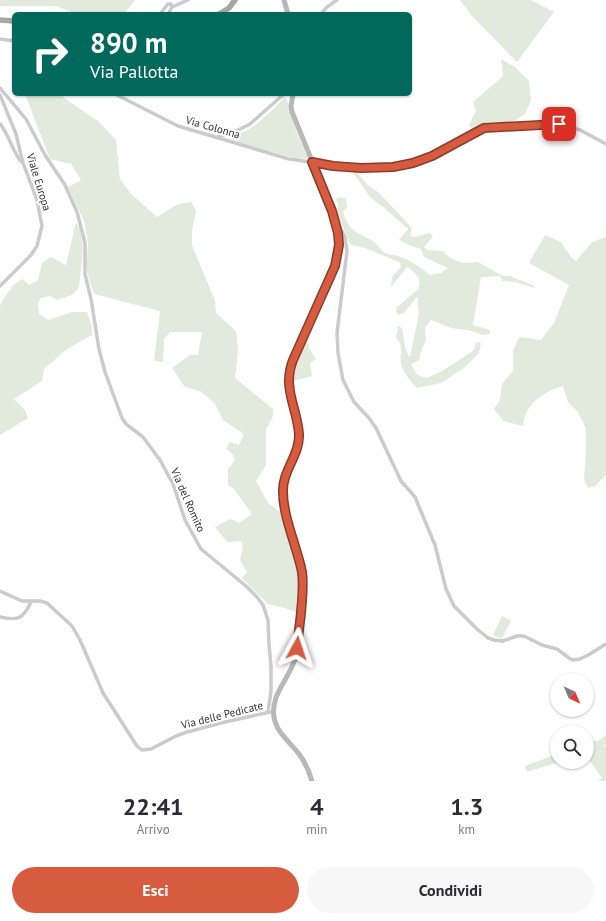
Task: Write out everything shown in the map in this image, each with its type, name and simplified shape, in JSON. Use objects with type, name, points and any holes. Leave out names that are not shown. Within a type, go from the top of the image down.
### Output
[{"type":"main road","points":[[222,12],[235,0]]},
{"type":"main road","points":[[0,20],[12,21]]},
{"type":"street","points":[[169,12],[172,7],[188,0]]},
{"type":"street","points":[[284,0],[287,12]]},
{"type":"street","points":[[323,12],[337,0]]},
{"type":"street","points":[[162,12],[168,4],[172,7]]},
{"type":"street","points":[[0,39],[12,41]]},
{"type":"street","name":"Via del Romito","points":[[0,88],[26,119],[47,158],[57,172],[72,199],[82,226],[85,250],[84,273],[91,302],[99,349],[105,372],[121,417],[126,424],[143,437],[160,460],[173,484],[185,520],[201,550],[248,588],[260,600],[265,610],[268,622],[271,674],[271,712]]},
{"type":"street","name":"Viale Europa","points":[[0,95],[14,126],[23,163],[37,200],[42,226],[39,241],[31,255],[0,286]]},
{"type":"street","name":"Via Colonna","points":[[119,96],[178,126],[285,158],[333,166],[367,168],[399,166],[432,156],[479,130],[493,127],[559,124],[580,130],[606,144]]},
{"type":"street","points":[[217,137],[250,124],[282,96]]},
{"type":"street","points":[[292,96],[292,110],[336,222],[344,234],[347,249],[337,332],[338,358],[343,380],[354,402],[376,428],[401,481],[415,498],[435,545],[446,589],[452,603],[473,626],[488,638],[494,640],[501,641],[517,636],[524,636],[542,645],[554,648],[575,660],[590,654],[606,644]]},
{"type":"street","points":[[0,124],[23,163]]},
{"type":"street","points":[[312,781],[301,756],[276,726],[271,712],[296,656],[302,591],[302,572],[283,495],[285,478],[296,452],[299,439],[298,428],[289,392],[289,374],[293,360],[336,264],[339,243],[336,222]]},
{"type":"street","name":"Via delle Pedicate","points":[[0,591],[18,600],[31,602],[40,601],[47,603],[74,629],[103,693],[140,750],[152,749],[187,732],[271,712]]},
{"type":"street","points":[[0,616],[12,620],[16,619],[23,614],[31,602]]},
{"type":"shaded area","points":[[0,0],[135,0],[126,12],[72,12],[56,6],[0,6]]},
{"type":"shaded area","points":[[460,0],[531,0],[554,12],[517,62],[472,16]]},
{"type":"shaded area","points":[[501,59],[515,67],[529,81],[531,100],[525,114],[513,122],[484,124],[472,130],[469,125],[476,111],[473,102],[503,76]]},
{"type":"shaded area","points":[[26,96],[62,96],[98,121],[116,140],[120,179],[131,194],[157,217],[178,204],[191,202],[196,211],[192,230],[192,245],[215,301],[216,313],[236,331],[238,350],[235,378],[273,409],[273,416],[266,430],[266,465],[256,481],[268,503],[283,514],[301,583],[297,613],[285,608],[268,604],[242,578],[247,572],[240,560],[243,546],[241,541],[227,542],[215,527],[230,519],[239,523],[252,514],[234,489],[228,485],[228,469],[235,460],[233,455],[226,448],[230,442],[239,445],[244,434],[223,420],[215,404],[200,391],[185,387],[172,368],[190,355],[198,355],[202,332],[170,332],[164,339],[163,362],[154,361],[160,311],[94,294],[86,266],[88,243],[84,221],[68,187],[81,180],[71,164],[50,159]]},
{"type":"shaded area","points":[[285,97],[294,126],[308,158],[298,159],[237,142],[239,134],[252,127]]},
{"type":"shaded area","points":[[352,171],[356,172],[368,185],[379,193],[412,228],[410,235],[414,237],[430,233],[433,237],[424,247],[428,250],[443,251],[450,258],[463,263],[478,262],[503,276],[510,276],[535,286],[534,288],[515,282],[502,281],[500,276],[481,277],[473,325],[490,330],[490,334],[483,335],[472,331],[451,328],[431,320],[425,327],[426,340],[419,360],[411,364],[417,375],[427,378],[444,370],[474,350],[476,342],[481,343],[479,353],[464,368],[441,383],[417,388],[407,376],[402,366],[401,347],[396,338],[398,326],[402,328],[405,348],[410,357],[419,313],[418,297],[404,313],[397,315],[396,308],[417,290],[420,283],[418,277],[407,267],[391,287],[392,277],[401,267],[400,262],[364,248],[351,245],[337,215],[338,203],[335,199],[341,197],[346,199],[347,207],[343,212],[348,224],[354,231],[375,242],[384,252],[407,260],[430,275],[441,273],[448,268],[424,257],[421,249],[399,240],[408,229],[370,197]]},
{"type":"shaded area","points":[[76,222],[81,237],[82,246],[82,263],[79,288],[72,295],[57,300],[50,296],[41,298],[38,303],[39,314],[49,320],[72,312],[87,312],[92,326],[92,335],[67,349],[44,369],[42,381],[14,399],[25,410],[28,418],[0,435],[0,305],[13,285],[22,279],[29,285],[38,280],[42,263],[51,257],[66,265]]},
{"type":"shaded area","points":[[545,235],[561,242],[571,257],[576,261],[592,242],[606,237],[606,475],[595,486],[588,488],[584,479],[586,429],[578,412],[568,402],[563,386],[552,390],[533,403],[525,415],[523,426],[503,421],[494,409],[500,400],[502,384],[513,371],[513,351],[519,337],[541,340],[554,323],[569,285],[529,263]]},
{"type":"shaded area","points":[[305,341],[309,345],[309,349],[316,359],[310,363],[312,376],[294,381],[295,388],[291,389],[295,364]]},
{"type":"shaded area","points":[[502,616],[511,621],[502,639],[493,635]]},
{"type":"shaded area","points":[[606,735],[606,744],[604,746],[606,747],[606,781],[597,781],[602,778],[594,767],[594,741],[598,741]]},
{"type":"shaded area","points":[[550,757],[550,765],[527,772],[525,766]]},
{"type":"route","points":[[297,648],[302,591],[302,572],[283,492],[285,478],[298,447],[299,439],[298,428],[289,392],[289,374],[293,360],[335,266],[339,243],[338,229],[312,162],[333,166],[361,168],[393,167],[413,163],[432,156],[484,128],[559,124]]}]
